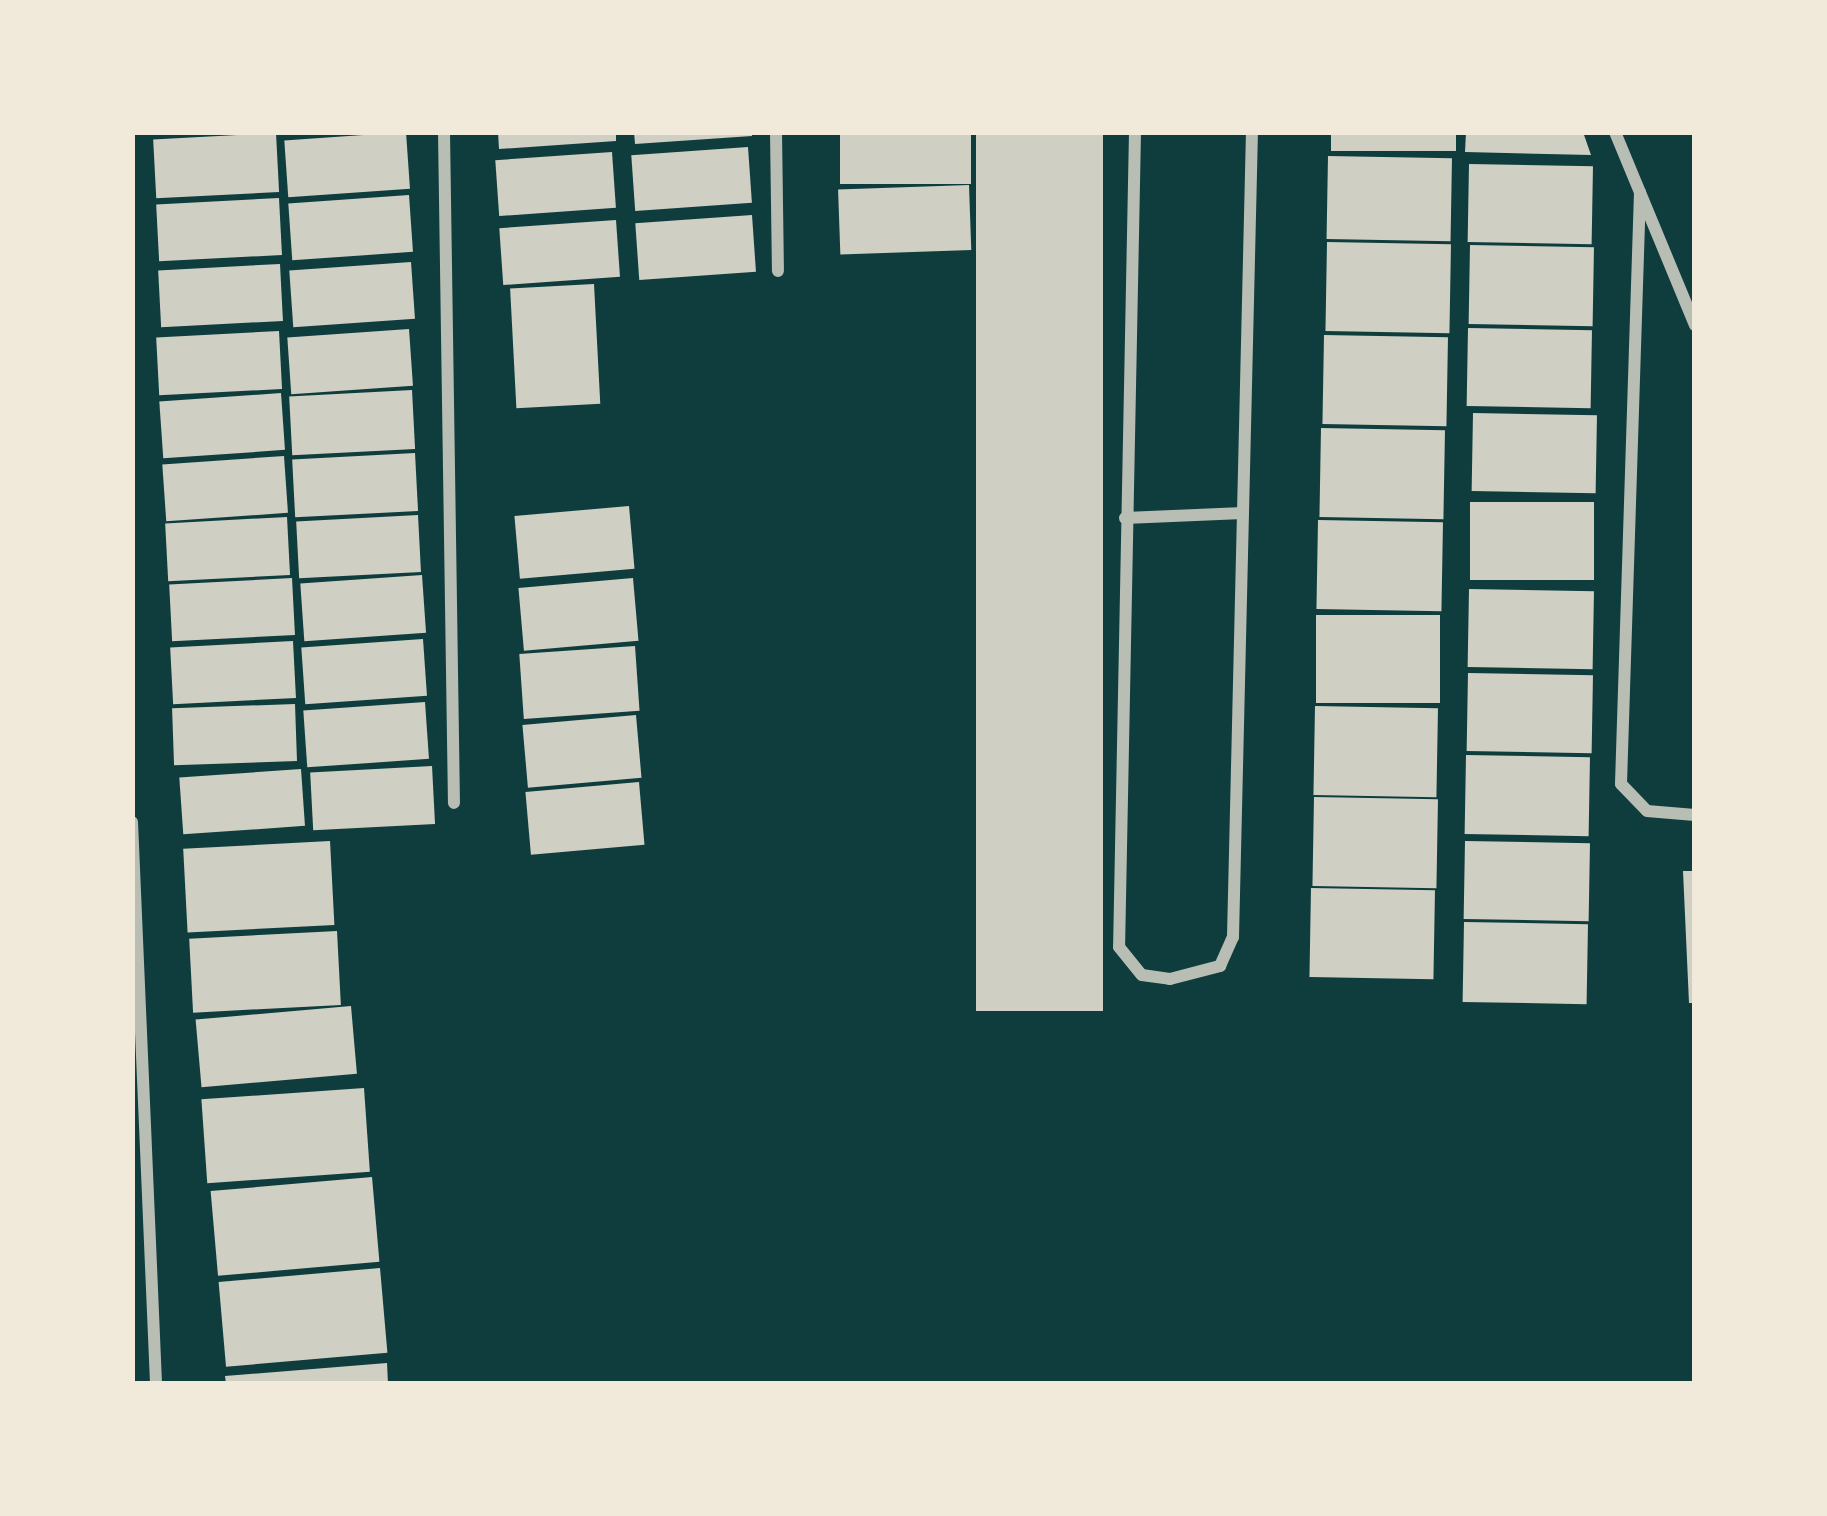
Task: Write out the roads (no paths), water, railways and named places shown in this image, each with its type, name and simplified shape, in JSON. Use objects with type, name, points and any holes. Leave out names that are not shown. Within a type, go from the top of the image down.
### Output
[{"type":"street","points":[[444,132],[454,803]]},
{"type":"street","points":[[776,132],[778,271]]},
{"type":"street","points":[[1136,132],[1119,947],[1142,975],[1170,979],[1220,966],[1233,938],[1252,132]]},
{"type":"street","points":[[1616,132],[1695,325]]},
{"type":"street","points":[[1640,192],[1621,784],[1647,811],[1695,815]]},
{"type":"street","points":[[1125,518],[1243,514]]},
{"type":"street","points":[[132,822],[156,1384]]}]
